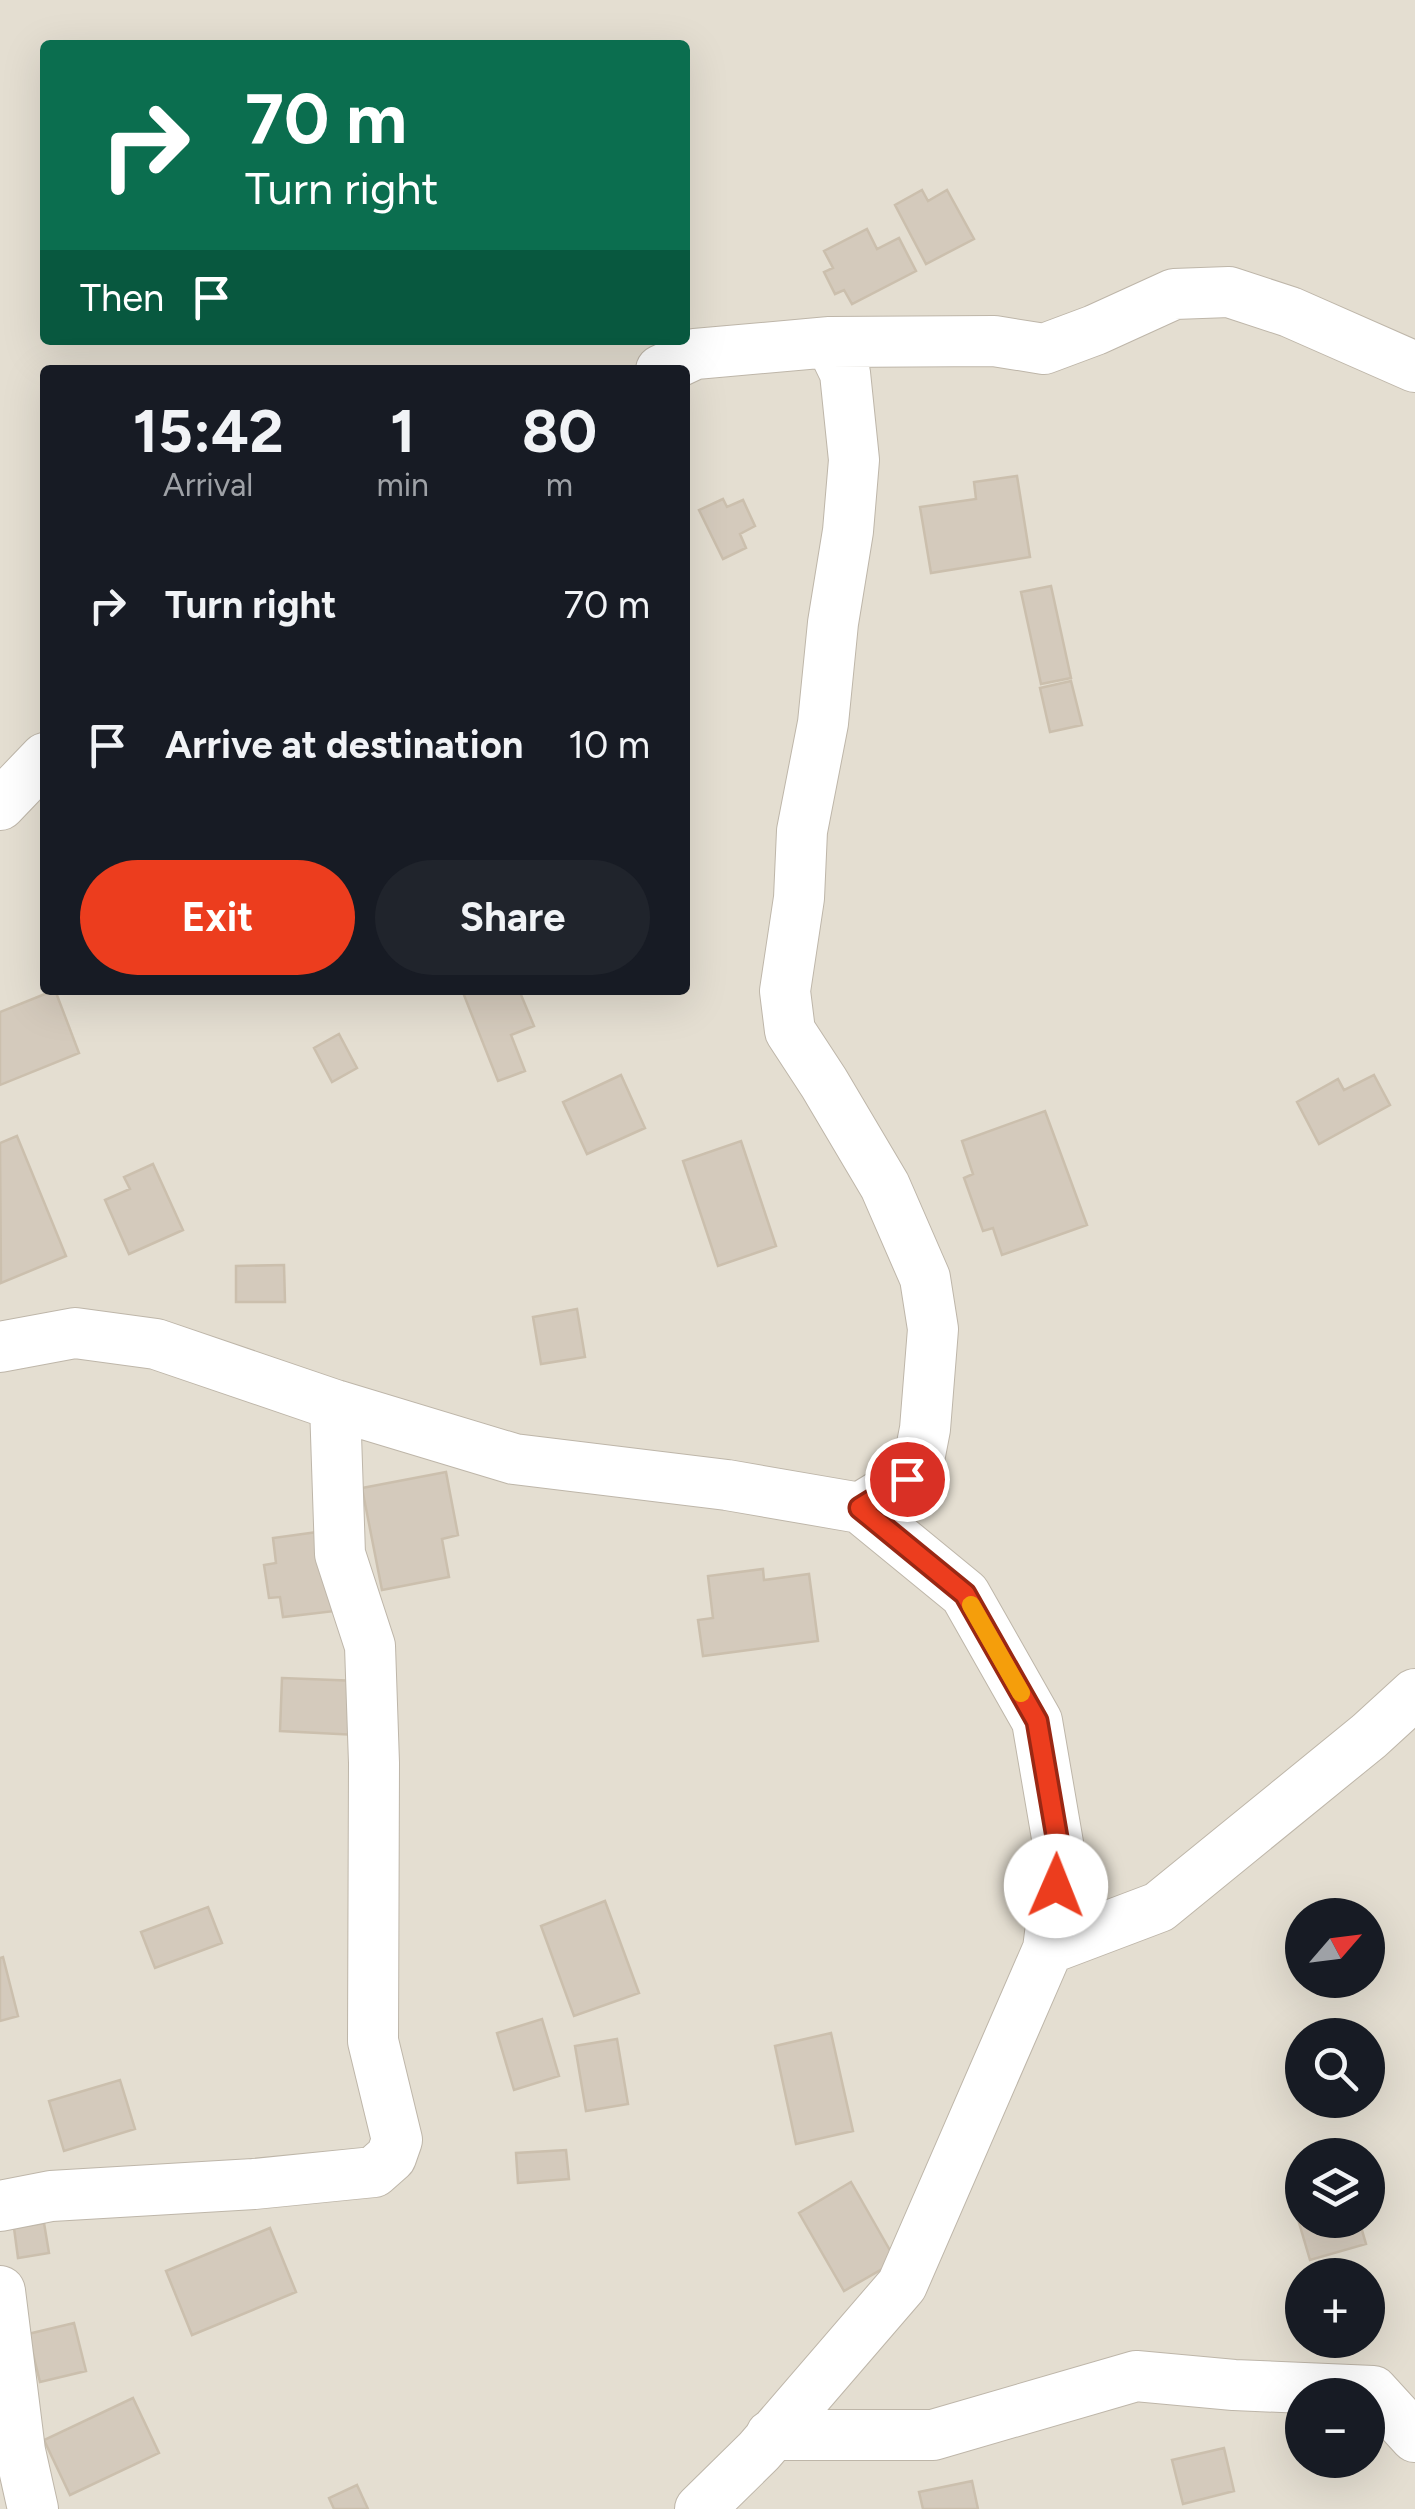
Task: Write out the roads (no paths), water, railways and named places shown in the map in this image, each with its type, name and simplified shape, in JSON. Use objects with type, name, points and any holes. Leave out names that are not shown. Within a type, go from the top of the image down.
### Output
[{"type":"street","points":[[672,365],[695,354],[830,342],[994,341],[1044,349],[1174,294],[1229,292],[1290,312],[1415,367]]},
{"type":"street","points":[[830,342],[845,373],[854,460],[823,723],[802,830],[799,898],[785,992],[790,1032],[885,1186],[925,1278],[934,1329],[918,1464],[907,1479],[860,1508]]},
{"type":"street","points":[[0,804],[40,763]]},
{"type":"street","points":[[0,1347],[74,1333],[156,1344],[514,1460],[726,1485],[860,1508],[965,1594],[1037,1721],[1060,1855],[1048,1949],[902,2285],[759,2451],[700,2509]]},
{"type":"street","points":[[0,2206],[51,2196],[254,2184],[374,2172],[391,2158],[397,2140],[373,2041],[374,1763],[370,1646],[340,1554],[335,1405]]},
{"type":"street","points":[[1048,1949],[1159,1907],[1415,1694]]},
{"type":"street","points":[[0,2291],[20,2451],[33,2509]]},
{"type":"street","points":[[771,2435],[933,2435],[1136,2376],[1373,2392],[1415,2437]]}]
